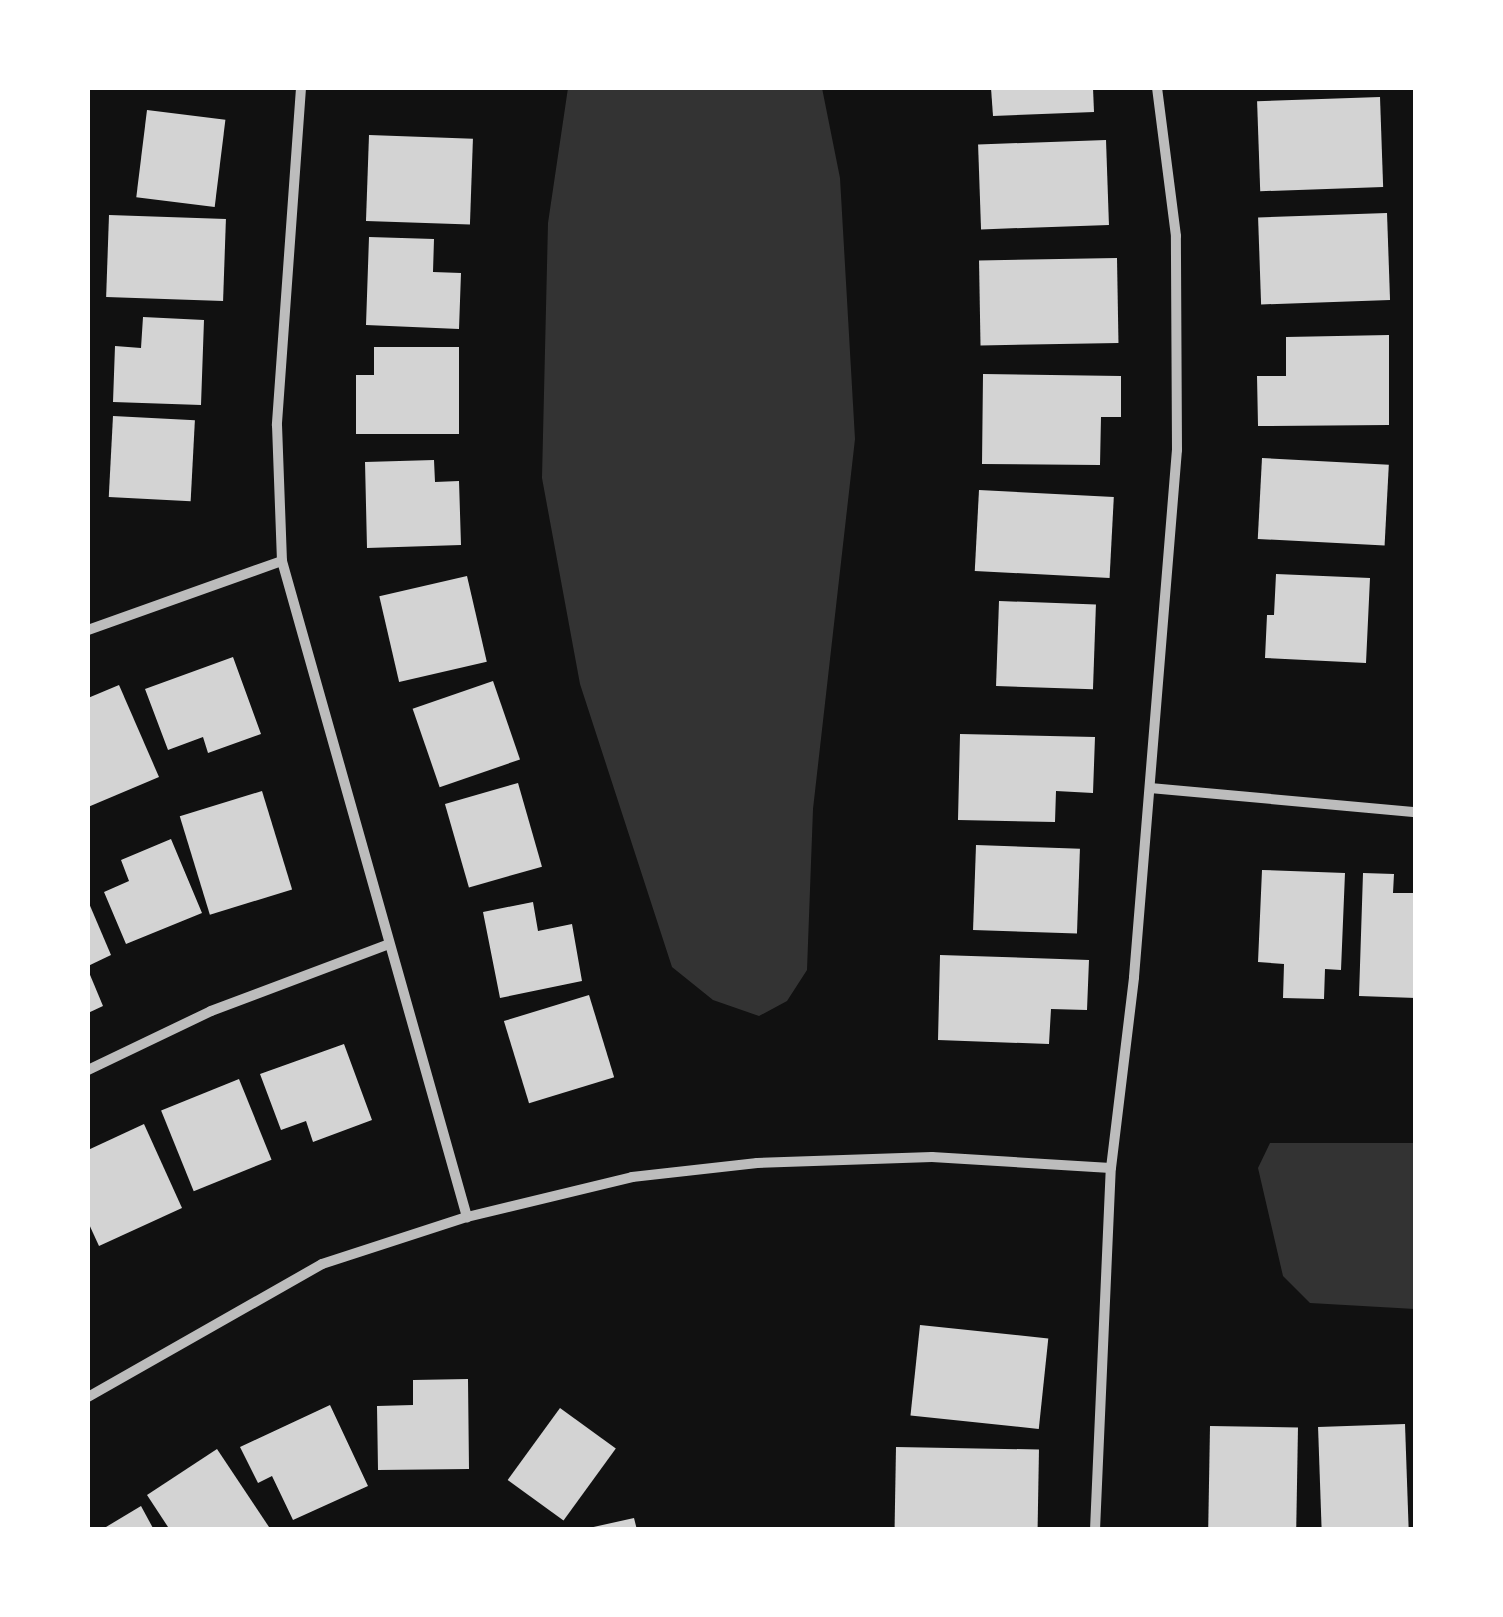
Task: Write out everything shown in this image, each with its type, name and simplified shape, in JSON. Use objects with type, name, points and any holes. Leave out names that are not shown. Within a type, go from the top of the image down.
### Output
[{"type":"street","points":[[300,88],[277,425],[282,562],[467,1216]]},
{"type":"street","points":[[1095,1530],[1112,1168],[1134,977],[1177,450],[1176,236],[1157,88]]},
{"type":"street","points":[[88,630],[282,562]]},
{"type":"street","points":[[1150,788],[1416,812]]},
{"type":"street","points":[[88,1070],[211,1011],[389,944]]},
{"type":"street","points":[[88,1397],[322,1264],[467,1216],[632,1177],[758,1162],[932,1157],[1112,1168]]},
{"type":"shaded area","points":[[568,88],[822,88],[840,178],[855,439],[813,809],[807,970],[787,1001],[759,1016],[713,1000],[672,967],[580,684],[542,478],[548,223]]},
{"type":"shaded area","points":[[1270,1143],[1415,1143],[1415,1309],[1310,1303],[1283,1276],[1258,1168]]},
{"type":"building","points":[[991,88],[1093,88],[1094,112],[993,116]]},
{"type":"building","points":[[1380,97],[1383,187],[1260,191],[1257,101]]},
{"type":"building","points":[[147,110],[225,120],[215,207],[136,197]]},
{"type":"building","points":[[369,135],[473,139],[470,225],[366,221]]},
{"type":"building","points":[[1106,140],[1109,225],[981,229],[978,144]]},
{"type":"building","points":[[1387,213],[1390,300],[1261,304],[1258,218]]},
{"type":"building","points":[[109,215],[226,219],[223,301],[106,297]]},
{"type":"building","points":[[369,237],[434,239],[433,272],[461,273],[459,329],[366,325]]},
{"type":"building","points":[[1117,258],[1118,343],[981,345],[979,260]]},
{"type":"building","points":[[143,317],[204,320],[201,405],[113,402],[115,346],[141,348]]},
{"type":"building","points":[[1389,335],[1389,425],[1258,426],[1257,376],[1286,376],[1286,337]]},
{"type":"building","points":[[374,347],[459,347],[459,434],[356,434],[356,375],[374,375]]},
{"type":"building","points":[[983,374],[1121,376],[1121,417],[1101,417],[1100,465],[982,464]]},
{"type":"building","points":[[113,416],[195,420],[191,501],[109,497]]},
{"type":"building","points":[[1262,458],[1389,465],[1385,546],[1258,539]]},
{"type":"building","points":[[434,460],[435,482],[459,481],[461,545],[367,548],[365,462]]},
{"type":"building","points":[[979,490],[1114,497],[1110,578],[975,571]]},
{"type":"building","points":[[1276,574],[1370,578],[1366,663],[1265,658],[1267,615],[1274,615]]},
{"type":"building","points":[[467,576],[487,662],[399,682],[379,596]]},
{"type":"building","points":[[999,601],[1096,604],[1093,689],[996,686]]},
{"type":"building","points":[[233,657],[261,734],[208,753],[203,737],[168,750],[145,689]]},
{"type":"building","points":[[493,681],[520,759],[440,787],[413,709]]},
{"type":"building","points":[[119,685],[159,777],[88,807],[88,698]]},
{"type":"building","points":[[960,734],[1095,737],[1093,793],[1056,791],[1055,822],[958,820]]},
{"type":"building","points":[[518,783],[542,867],[469,888],[445,804]]},
{"type":"building","points":[[262,791],[292,889],[210,915],[180,816]]},
{"type":"building","points":[[171,839],[202,913],[126,944],[104,892],[129,881],[121,860]]},
{"type":"building","points":[[976,845],[1080,849],[1077,934],[973,930]]},
{"type":"building","points":[[1262,870],[1345,873],[1341,970],[1325,969],[1324,999],[1283,998],[1284,964],[1258,962]]},
{"type":"building","points":[[1363,873],[1394,874],[1393,893],[1416,893],[1416,998],[1359,996]]},
{"type":"building","points":[[88,901],[111,955],[88,966]]},
{"type":"building","points":[[533,902],[538,931],[572,924],[582,981],[500,998],[483,912]]},
{"type":"building","points":[[940,955],[1089,960],[1087,1010],[1051,1009],[1049,1044],[938,1040]]},
{"type":"building","points":[[88,970],[103,1006],[88,1013]]},
{"type":"building","points":[[589,995],[614,1077],[529,1103],[504,1021]]},
{"type":"building","points":[[344,1044],[372,1120],[313,1142],[306,1121],[281,1130],[260,1074]]},
{"type":"building","points":[[239,1079],[272,1160],[194,1191],[161,1110]]},
{"type":"building","points":[[144,1124],[182,1208],[99,1246],[88,1222],[88,1150]]},
{"type":"building","points":[[920,1325],[1048,1338],[1039,1429],[910,1416]]},
{"type":"building","points":[[468,1379],[469,1469],[378,1470],[377,1406],[413,1405],[413,1380]]},
{"type":"building","points":[[330,1405],[368,1486],[293,1520],[272,1476],[258,1483],[240,1447]]},
{"type":"building","points":[[560,1408],[616,1449],[564,1521],[508,1480]]},
{"type":"building","points":[[1405,1424],[1409,1530],[1322,1530],[1318,1427]]},
{"type":"building","points":[[1210,1426],[1298,1428],[1296,1530],[1208,1530]]},
{"type":"building","points":[[896,1447],[1039,1449],[1038,1530],[895,1530]]},
{"type":"building","points":[[217,1449],[271,1530],[170,1530],[147,1495]]},
{"type":"building","points":[[141,1506],[154,1530],[101,1530]]},
{"type":"building","points":[[634,1518],[637,1530],[589,1530],[589,1528]]}]
